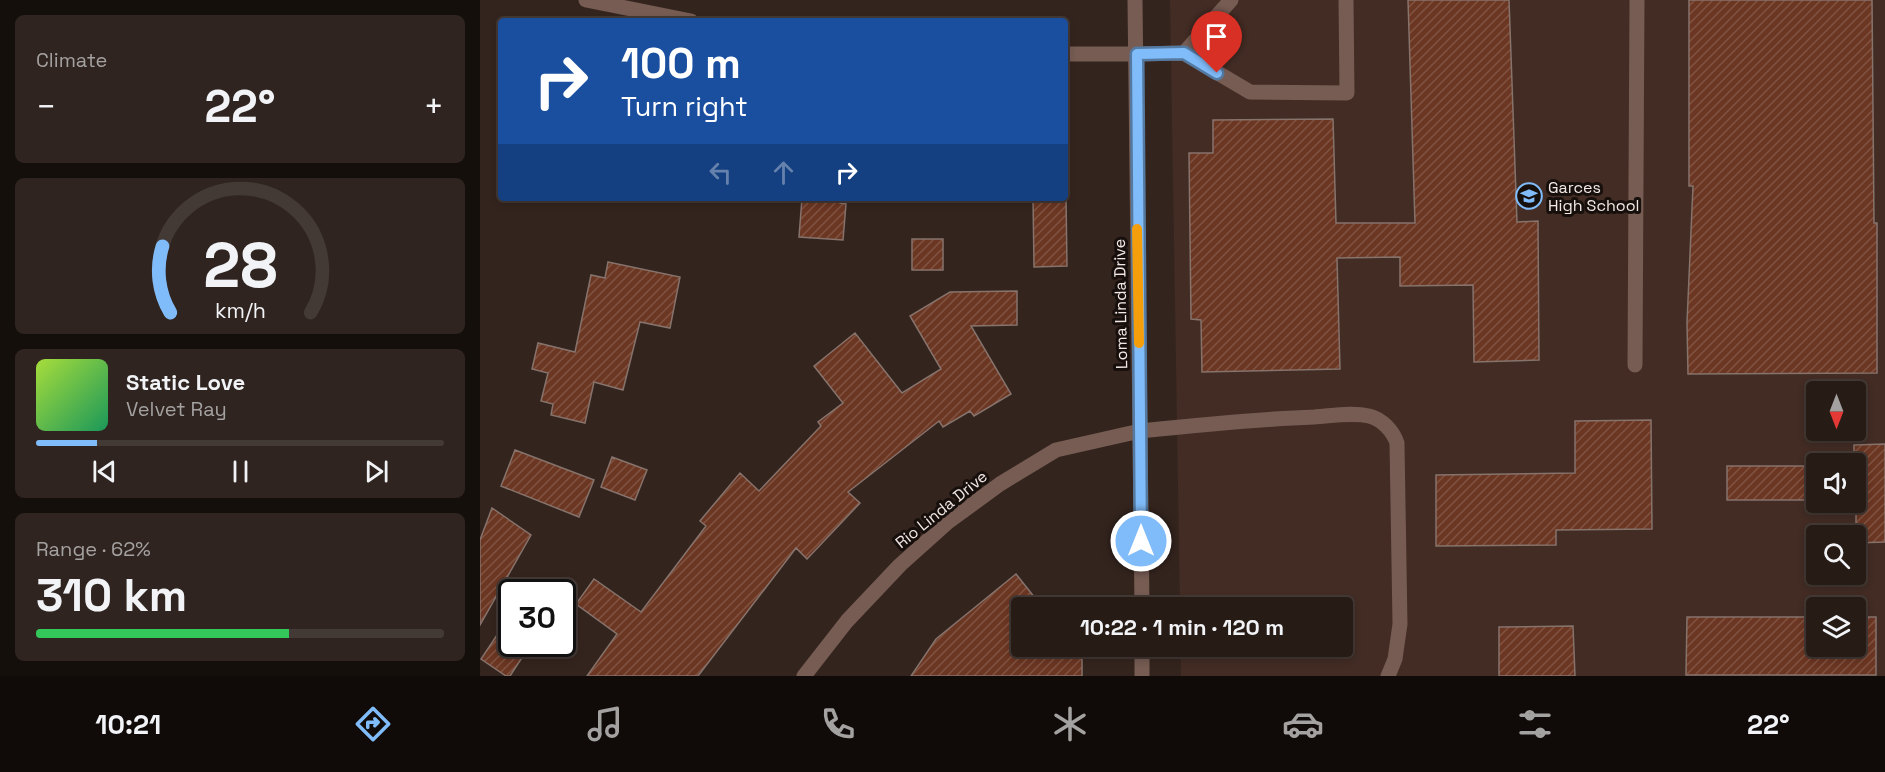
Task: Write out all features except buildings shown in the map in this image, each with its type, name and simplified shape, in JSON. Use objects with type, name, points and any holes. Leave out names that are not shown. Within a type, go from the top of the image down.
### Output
[{"type":"street","points":[[586,0],[676,18]]},
{"type":"street","name":"Loma Linda Drive","points":[[1135,0],[1142,597]]},
{"type":"street","points":[[1184,53],[1231,0]]},
{"type":"street","points":[[1068,54],[1184,53],[1250,92],[1347,93],[1346,0]]},
{"type":"street","points":[[1635,365],[1636,0]]},
{"type":"street","name":"Rio Linda Drive","points":[[804,676],[847,621],[900,564],[948,522],[992,490],[1056,450],[1140,431],[1238,420],[1345,415],[1370,416],[1382,422],[1394,434],[1397,443],[1400,624],[1395,659],[1388,676]]},
{"type":"street","points":[[1142,657],[1142,676]]},
{"type":"shaded area","name":"Garces High School","points":[[1170,0],[1885,0],[1885,676],[1181,676],[1181,657],[1353,657],[1353,597],[1180,597]]},
{"type":"slow traffic","points":[[1137,229],[1139,343]]},
{"type":"place","name":"Garces High School","points":[[1529,196]]},
{"type":"route","points":[[1141,541],[1137,54],[1184,53],[1217,73]]}]
